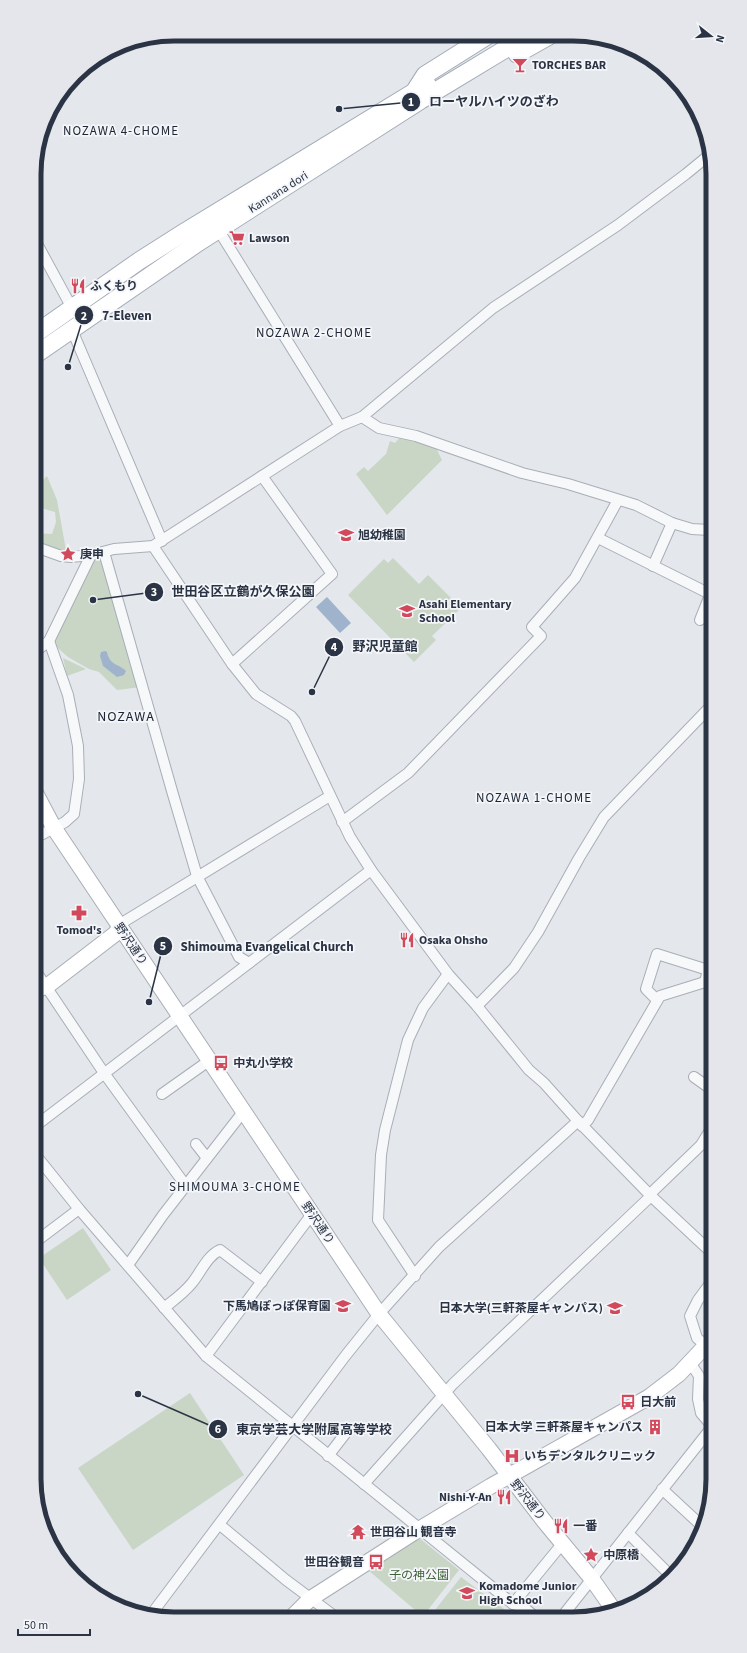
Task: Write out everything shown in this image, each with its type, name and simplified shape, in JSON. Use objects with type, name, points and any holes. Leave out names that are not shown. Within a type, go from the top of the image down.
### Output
[{"type":"main road","points":[[479,41],[425,75],[418,95],[438,98],[540,41]]},
{"type":"main road","name":"Kannana dori","points":[[41,330],[139,261],[214,223],[418,95],[500,41]]},
{"type":"main road","name":"Kannana dori","points":[[418,95],[518,41]]},
{"type":"main road","name":"Kannana dori","points":[[41,351],[167,262],[214,223]]},
{"type":"street","points":[[41,549],[61,556],[90,555],[114,549],[157,543],[340,426],[362,417],[493,308],[618,225],[705,158]]},
{"type":"street","points":[[214,223],[340,426]]},
{"type":"street","points":[[41,251],[72,308]]},
{"type":"street","points":[[72,330],[157,543],[232,664],[256,694],[291,716],[300,730],[342,822],[371,870],[448,974],[477,1006],[529,1070],[544,1083],[580,1124],[650,1196],[706,1247]]},
{"type":"street","points":[[362,417],[379,428],[416,436],[522,473],[568,484],[636,505],[672,523],[692,529],[706,530]]},
{"type":"street","points":[[232,664],[332,574],[262,476]]},
{"type":"street","points":[[342,822],[408,773],[541,636],[532,627],[575,578],[618,500]]},
{"type":"street","points":[[653,566],[672,523]]},
{"type":"street","points":[[598,538],[706,592]]},
{"type":"street","points":[[104,552],[197,876],[239,957],[249,963]]},
{"type":"street","points":[[41,647],[49,641],[90,555]]},
{"type":"street","points":[[700,620],[706,604]]},
{"type":"street","points":[[41,835],[66,822],[74,814],[79,779],[79,753],[68,695],[49,641]]},
{"type":"street","points":[[477,1006],[514,968],[526,951],[604,817],[706,711]]},
{"type":"street","points":[[186,1186],[42,990],[114,934],[125,921],[330,796]]},
{"type":"street","name":"野沢通り","points":[[41,803],[54,828],[379,1314],[510,1476],[562,1544],[592,1579],[611,1606]]},
{"type":"street","points":[[41,1122],[371,870]]},
{"type":"street","points":[[657,1000],[646,989],[657,954],[706,969]]},
{"type":"street","points":[[415,1276],[378,1220],[381,1155],[385,1130],[408,1040],[424,1008],[448,974]]},
{"type":"street","points":[[155,1610],[220,1525],[292,1426],[379,1314],[415,1276],[439,1247],[580,1124],[588,1120],[636,1040],[660,996],[706,984]]},
{"type":"street","points":[[162,1094],[210,1060]]},
{"type":"street","points":[[694,1077],[706,1085]]},
{"type":"street","points":[[128,1265],[243,1112]]},
{"type":"street","points":[[364,1484],[443,1393],[650,1196],[706,1137]]},
{"type":"street","points":[[196,1144],[207,1158]]},
{"type":"street","points":[[41,1162],[79,1209],[206,1356],[513,1604],[522,1606],[530,1612]]},
{"type":"street","points":[[41,1238],[79,1209]]},
{"type":"street","points":[[206,1356],[312,1214]]},
{"type":"street","points":[[164,1308],[180,1296],[192,1283],[213,1253],[220,1250],[262,1282]]},
{"type":"street","points":[[706,1289],[698,1300],[690,1316],[697,1338],[706,1342]]},
{"type":"street","points":[[297,1612],[310,1599],[420,1529],[649,1397],[691,1364],[706,1346]]},
{"type":"street","points":[[691,1364],[699,1376],[698,1399],[701,1413],[706,1419]]},
{"type":"street","points":[[328,1456],[345,1434]]},
{"type":"street","points":[[566,1612],[706,1434]]},
{"type":"street","points":[[662,1490],[699,1523]]},
{"type":"street","points":[[220,1525],[328,1612]]},
{"type":"street","points":[[628,1533],[668,1572]]},
{"type":"street","points":[[513,1604],[562,1544]]},
{"type":"green space","points":[[401,436],[435,446],[442,460],[387,515],[356,474],[364,467],[368,471],[386,454],[390,441],[395,443]]},
{"type":"green space","points":[[47,476],[57,500],[66,550],[64,552],[41,545],[41,533],[52,534],[56,522],[55,512],[41,508],[43,491],[41,490],[41,482]]},
{"type":"green space","points":[[103,555],[141,687],[117,690],[99,672],[89,669],[68,657],[50,641],[92,559]]},
{"type":"green space","points":[[393,558],[419,584],[428,575],[461,608],[432,636],[436,640],[414,662],[348,595],[384,559],[388,563]]},
{"type":"green space","points":[[63,658],[86,669],[67,676]]},
{"type":"green space","points":[[83,1228],[111,1270],[67,1300],[41,1261],[41,1257]]},
{"type":"green space","points":[[190,1393],[244,1475],[133,1550],[78,1468]]},
{"type":"green space","name":"子の神公園","points":[[419,1538],[459,1570],[426,1612],[417,1612],[368,1570]]},
{"type":"green space","name":"Komadome Junior High School","points":[[461,1577],[508,1612],[433,1612]]},
{"type":"water","points":[[327,597],[351,623],[340,633],[316,607]]},
{"type":"water","points":[[105,651],[112,662],[126,671],[124,675],[117,677],[103,666],[100,656],[101,652]]},
{"type":"place","name":"TORCHES BAR","points":[[520,65]]},
{"type":"place","name":"ローヤルハイツのざわ","points":[[339,109]]},
{"type":"place","name":"Lawson","points":[[237,238]]},
{"type":"place","name":"ふくもり","points":[[78,286]]},
{"type":"place","name":"7-Eleven","points":[[68,367]]},
{"type":"place","name":"旭幼稚園","points":[[346,535]]},
{"type":"place","name":"庚申","points":[[68,554]]},
{"type":"place","name":"世田谷区立鶴が久保公園","points":[[93,600]]},
{"type":"place","name":"Asahi Elementary School","points":[[407,611]]},
{"type":"place","name":"野沢児童館","points":[[312,692]]},
{"type":"place","name":"Tomod's","points":[[79,913]]},
{"type":"place","name":"Osaka Ohsho","points":[[407,940]]},
{"type":"place","name":"Shimouma Evangelical Church","points":[[149,1002]]},
{"type":"place","name":"中丸小学校","points":[[221,1063]]},
{"type":"place","name":"下馬鳩ぽっぽ保育園","points":[[343,1306]]},
{"type":"place","name":"日本大学(三軒茶屋キャンパス)","points":[[615,1308]]},
{"type":"place","name":"東京学芸大学附属高等学校","points":[[138,1394]]},
{"type":"place","name":"日大前","points":[[628,1402]]},
{"type":"place","name":"日本大学 三軒茶屋キャンパス","points":[[655,1427]]},
{"type":"place","name":"いちデンタルクリニック","points":[[512,1456]]},
{"type":"place","name":"Nishi-Y-An","points":[[504,1497]]},
{"type":"place","name":"一番","points":[[561,1526]]},
{"type":"place","name":"世田谷山 観音寺","points":[[358,1532]]},
{"type":"place","name":"中原橋","points":[[591,1555]]},
{"type":"place","name":"世田谷観音","points":[[376,1562]]},
{"type":"place","name":"Komadome Junior High School","points":[[467,1593]]},
{"type":"district","name":"NOZAWA 4-CHOME","points":[[121,130]]},
{"type":"district","name":"NOZAWA 2-CHOME","points":[[314,332]]},
{"type":"district","name":"NOZAWA","points":[[126,716]]},
{"type":"district","name":"NOZAWA 1-CHOME","points":[[534,797]]},
{"type":"district","name":"SHIMOUMA 3-CHOME","points":[[235,1186]]}]
